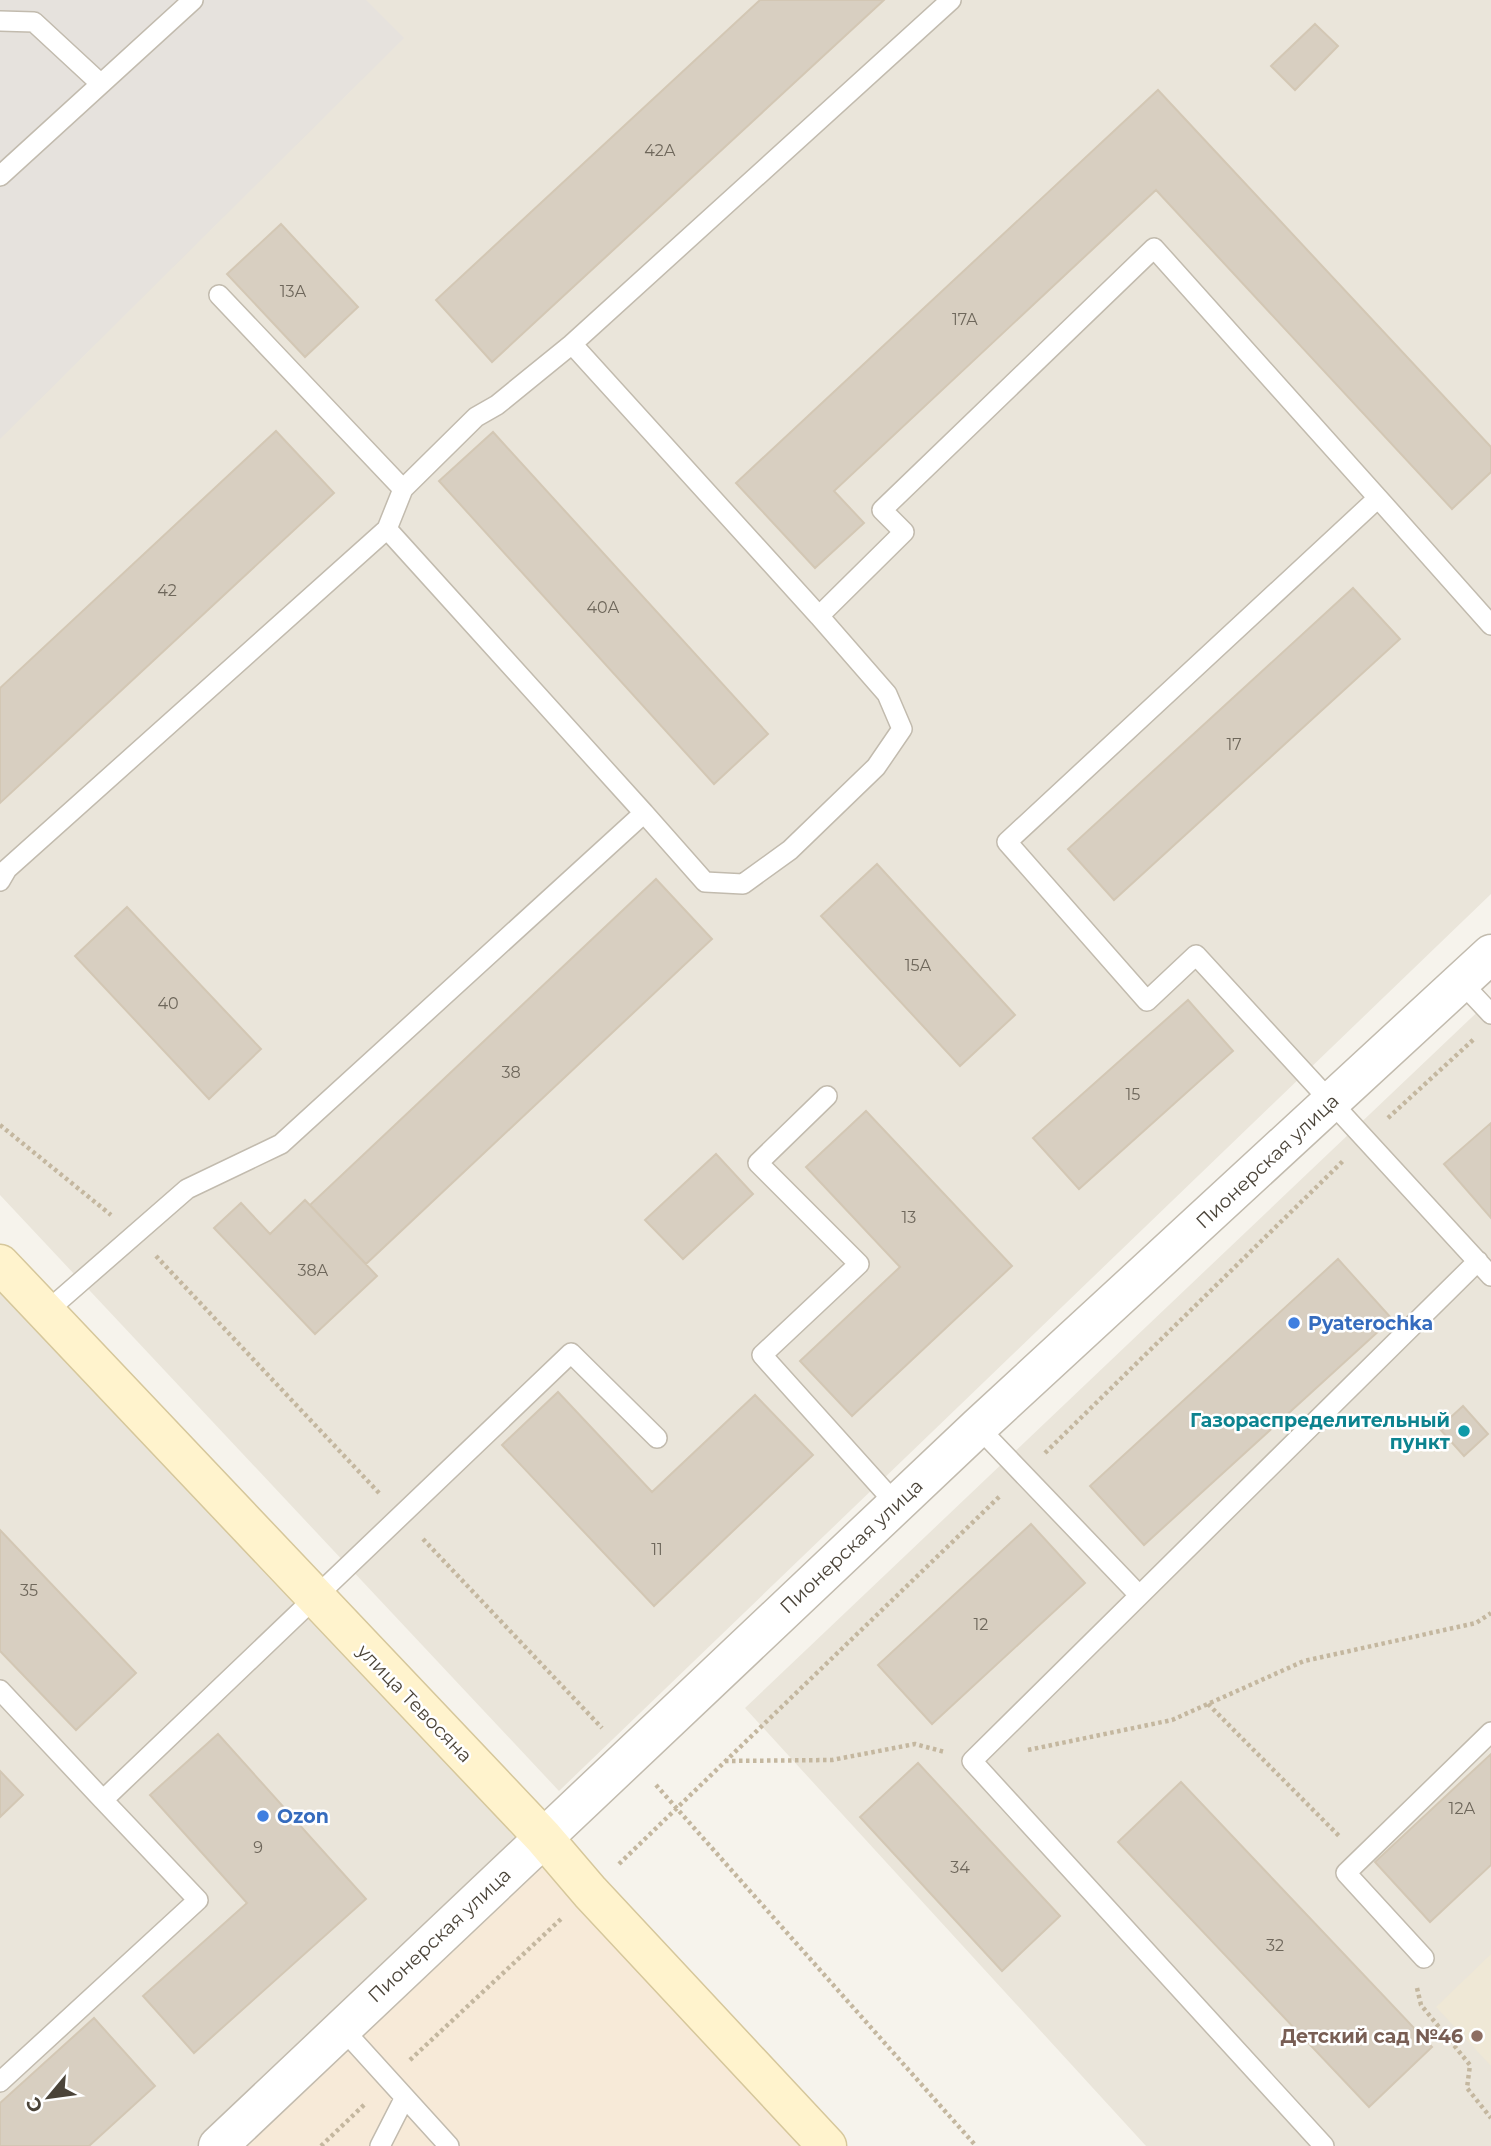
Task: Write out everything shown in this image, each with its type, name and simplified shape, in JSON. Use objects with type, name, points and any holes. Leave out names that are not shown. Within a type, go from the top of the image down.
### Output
[{"type":"main road","name":"улица Тевосяна","points":[[0,1264],[543,1837],[590,1892],[827,2146]]},
{"type":"street","name":"Пионерская улица","points":[[218,2146],[978,1427],[1491,954]]},
{"type":"lane","points":[[0,176],[193,0]]},
{"type":"lane","points":[[0,881],[7,869],[387,529],[403,489],[476,417],[496,405],[572,344],[951,0]]},
{"type":"lane","points":[[0,21],[34,22],[101,84]]},
{"type":"lane","points":[[819,617],[904,532],[882,510],[1154,248],[1491,625]]},
{"type":"lane","points":[[219,295],[403,489]]},
{"type":"lane","points":[[387,529],[705,883],[743,884],[790,850],[876,767],[902,729],[887,694],[572,344]]},
{"type":"lane","points":[[1324,2146],[972,1761],[1139,1595],[1484,1268],[1196,955],[1147,1001],[1007,842],[1378,498]]},
{"type":"lane","points":[[46,1312],[187,1189],[281,1144],[644,813]]},
{"type":"lane","points":[[1461,982],[1491,1014]]},
{"type":"lane","points":[[827,1096],[758,1163],[859,1264],[762,1355],[896,1504]]},
{"type":"lane","points":[[103,1800],[571,1353],[657,1438]]},
{"type":"lane","points":[[978,1427],[1139,1595]]},
{"type":"lane","points":[[0,1690],[198,1900],[0,2082]]},
{"type":"lane","points":[[1424,1958],[1346,1872],[1491,1732]]},
{"type":"lane","points":[[341,2027],[449,2146]]},
{"type":"lane","points":[[380,2146],[404,2099]]},
{"type":"path","points":[[321,2146],[590,1892],[1366,1139],[1481,1032]]},
{"type":"path","points":[[0,1125],[136,1235],[676,1808],[976,2146]]},
{"type":"path","points":[[725,1761],[832,1760],[915,1744],[972,1761],[1172,1720],[1304,1661],[1476,1623],[1491,1613]]},
{"type":"path","points":[[1208,1704],[1361,1858]]},
{"type":"path","points":[[1424,1958],[1414,1972],[1421,2005],[1469,2065],[1467,2088],[1491,2118]]},
{"type":"shaded area","points":[[0,0],[1491,0],[1491,894],[559,1791],[0,1195]]},
{"type":"shaded area","points":[[0,0],[366,0],[404,38],[0,439]]},
{"type":"shaded area","points":[[1491,999],[1491,2146],[1146,2146],[745,1708]]},
{"type":"shaded area","points":[[0,1264],[543,1837],[218,2146],[0,2146]]},
{"type":"shaded area","points":[[543,1837],[827,2146],[218,2146]]},
{"type":"shaded area","name":"Детский сад №46","points":[[1491,1954],[1491,2066],[1436,2007]]},
{"type":"building","points":[[760,0],[884,0],[492,362],[436,300]]},
{"type":"building","points":[[1315,24],[1338,46],[1295,90],[1271,66]]},
{"type":"building","points":[[1158,90],[1491,447],[1491,472],[1452,509],[1156,190],[834,491],[864,523],[815,568],[736,483]]},
{"type":"building","points":[[281,224],[358,307],[305,357],[227,274]]},
{"type":"building","points":[[276,431],[334,493],[0,803],[0,688]]},
{"type":"building","points":[[493,432],[768,734],[714,784],[439,481]]},
{"type":"building","points":[[1353,588],[1400,639],[1114,900],[1068,849]]},
{"type":"building","points":[[877,864],[1015,1015],[960,1066],[821,916]]},
{"type":"building","points":[[656,879],[712,939],[366,1264],[310,1205]]},
{"type":"building","points":[[127,907],[261,1049],[209,1099],[75,956]]},
{"type":"building","points":[[1188,1000],[1233,1051],[1079,1189],[1033,1138]]},
{"type":"building","points":[[866,1111],[1012,1266],[852,1416],[800,1361],[900,1267],[806,1167]]},
{"type":"building","points":[[1491,1123],[1491,1218],[1444,1164]]},
{"type":"building","points":[[716,1154],[753,1194],[683,1259],[645,1220]]},
{"type":"building","points":[[305,1200],[377,1276],[315,1334],[214,1228],[241,1203],[270,1234]]},
{"type":"building","points":[[1338,1259],[1392,1319],[1144,1545],[1090,1486]]},
{"type":"building","points":[[558,1392],[652,1492],[755,1395],[813,1455],[654,1606],[502,1445]]},
{"type":"building","name":"Газораспределительный пункт","points":[[1463,1406],[1488,1434],[1464,1456],[1439,1428]]},
{"type":"building","points":[[1031,1524],[1085,1583],[932,1724],[878,1665]]},
{"type":"building","points":[[0,1530],[136,1673],[76,1730],[0,1651]]},
{"type":"building","points":[[218,1734],[366,1899],[194,2053],[143,1996],[247,1903],[150,1795]]},
{"type":"building","points":[[1491,1754],[1491,1865],[1430,1922],[1375,1862]]},
{"type":"building","points":[[918,1763],[1060,1916],[1002,1971],[860,1817]]},
{"type":"building","points":[[0,1771],[23,1795],[0,1817]]},
{"type":"building","points":[[1181,1782],[1432,2047],[1369,2107],[1118,1842]]},
{"type":"building","points":[[94,2018],[155,2086],[89,2146],[0,2146],[0,2103]]},
{"type":"place","name":"Pyaterochka","points":[[1294,1323]]},
{"type":"place","name":"Газораспределительный пункт","points":[[1464,1431]]},
{"type":"place","name":"Ozon","points":[[263,1816]]},
{"type":"place","name":"Детский сад №46","points":[[1477,2036]]}]
